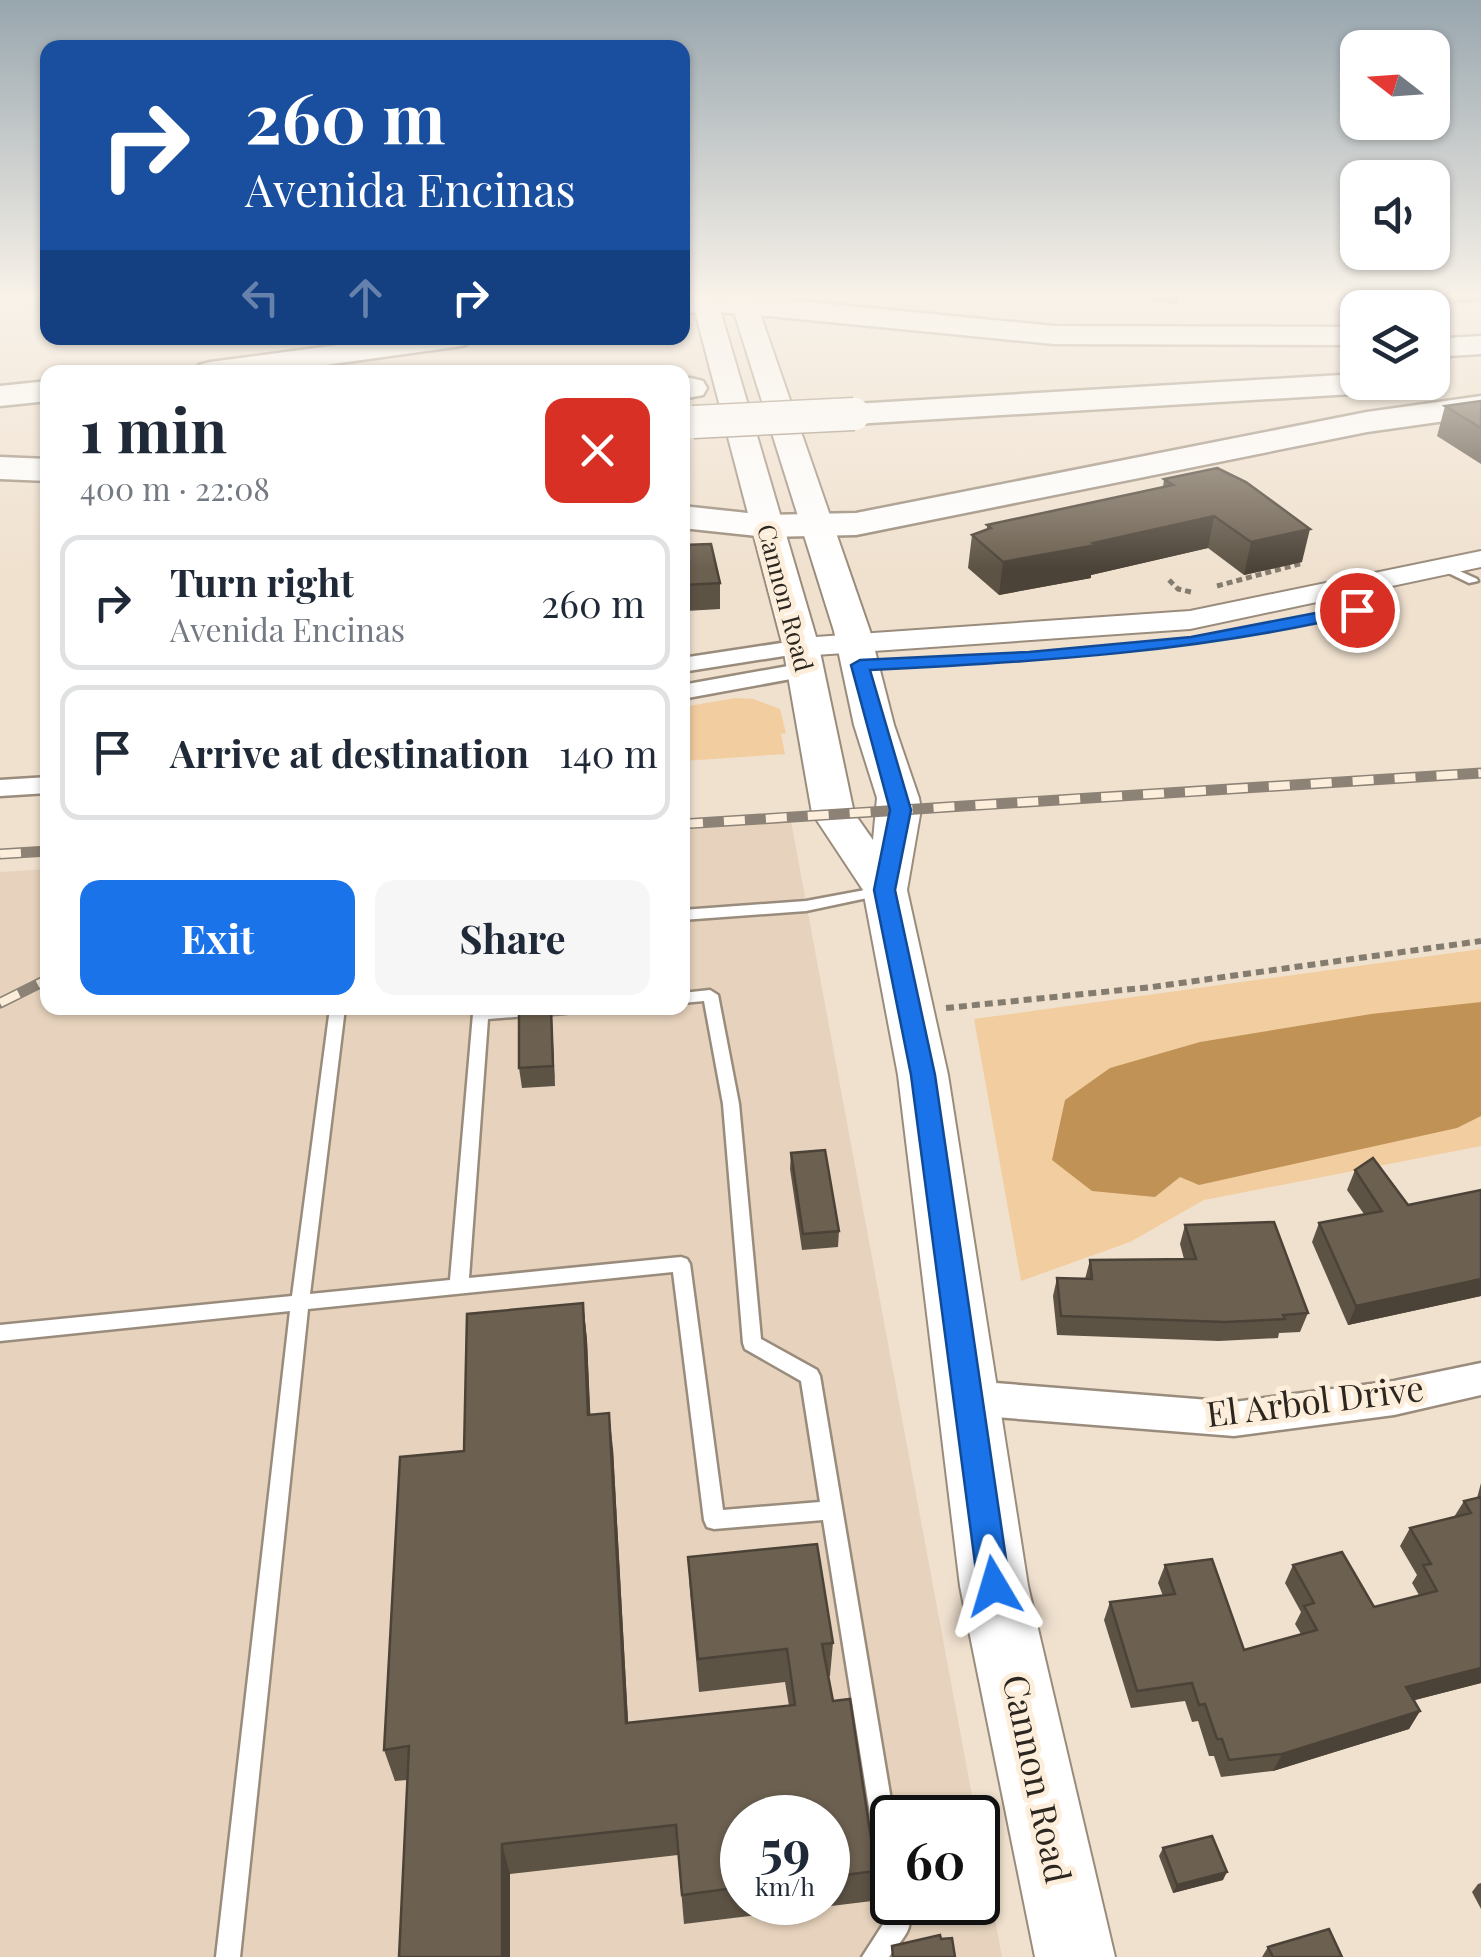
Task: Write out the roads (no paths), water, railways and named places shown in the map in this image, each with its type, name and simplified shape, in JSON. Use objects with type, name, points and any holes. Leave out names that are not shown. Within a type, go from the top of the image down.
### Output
[{"type":"highway","points":[[690,405],[811,387]]},
{"type":"highway","points":[[690,405],[854,414],[1297,387]]},
{"type":"highway","points":[[0,396],[40,392]]},
{"type":"highway","points":[[690,517],[766,526],[856,524],[1367,422],[1481,406]]},
{"type":"highway","points":[[0,418],[40,416]]},
{"type":"highway","points":[[0,452],[40,451]]},
{"type":"highway","points":[[0,468],[40,470]]},
{"type":"main road","name":"Cannon Road","points":[[723,387],[803,659],[833,813],[884,890],[923,1075],[994,1586],[1075,1957]]},
{"type":"main road","name":"Cannon Road","points":[[771,387],[857,654],[900,810],[884,890]]},
{"type":"street","points":[[690,665],[803,659],[1189,620],[1282,606],[1442,566],[1478,573]]},
{"type":"street","points":[[857,654],[1029,657],[1191,642],[1330,616],[1478,573]]},
{"type":"street","points":[[690,690],[803,659]]},
{"type":"street","points":[[0,788],[40,786]]},
{"type":"street","name":"El Arbol Drive","points":[[970,1398],[1234,1419],[1394,1398],[1481,1379]]},
{"type":"lane","points":[[690,913],[806,906],[884,890]]},
{"type":"lane","points":[[690,997],[710,996],[731,1104],[752,1343],[810,1376],[879,1795]]},
{"type":"lane","points":[[228,1957],[300,1302],[336,1015]]},
{"type":"lane","points":[[459,1286],[481,1015]]},
{"type":"lane","points":[[0,1333],[681,1264],[714,1520],[832,1510]]},
{"type":"lane","points":[[874,1957],[896,1925]]},
{"type":"railway","points":[[690,823],[1481,773]]},
{"type":"railway","points":[[0,854],[40,852]]},
{"type":"railway","points":[[0,1003],[40,983]]}]
